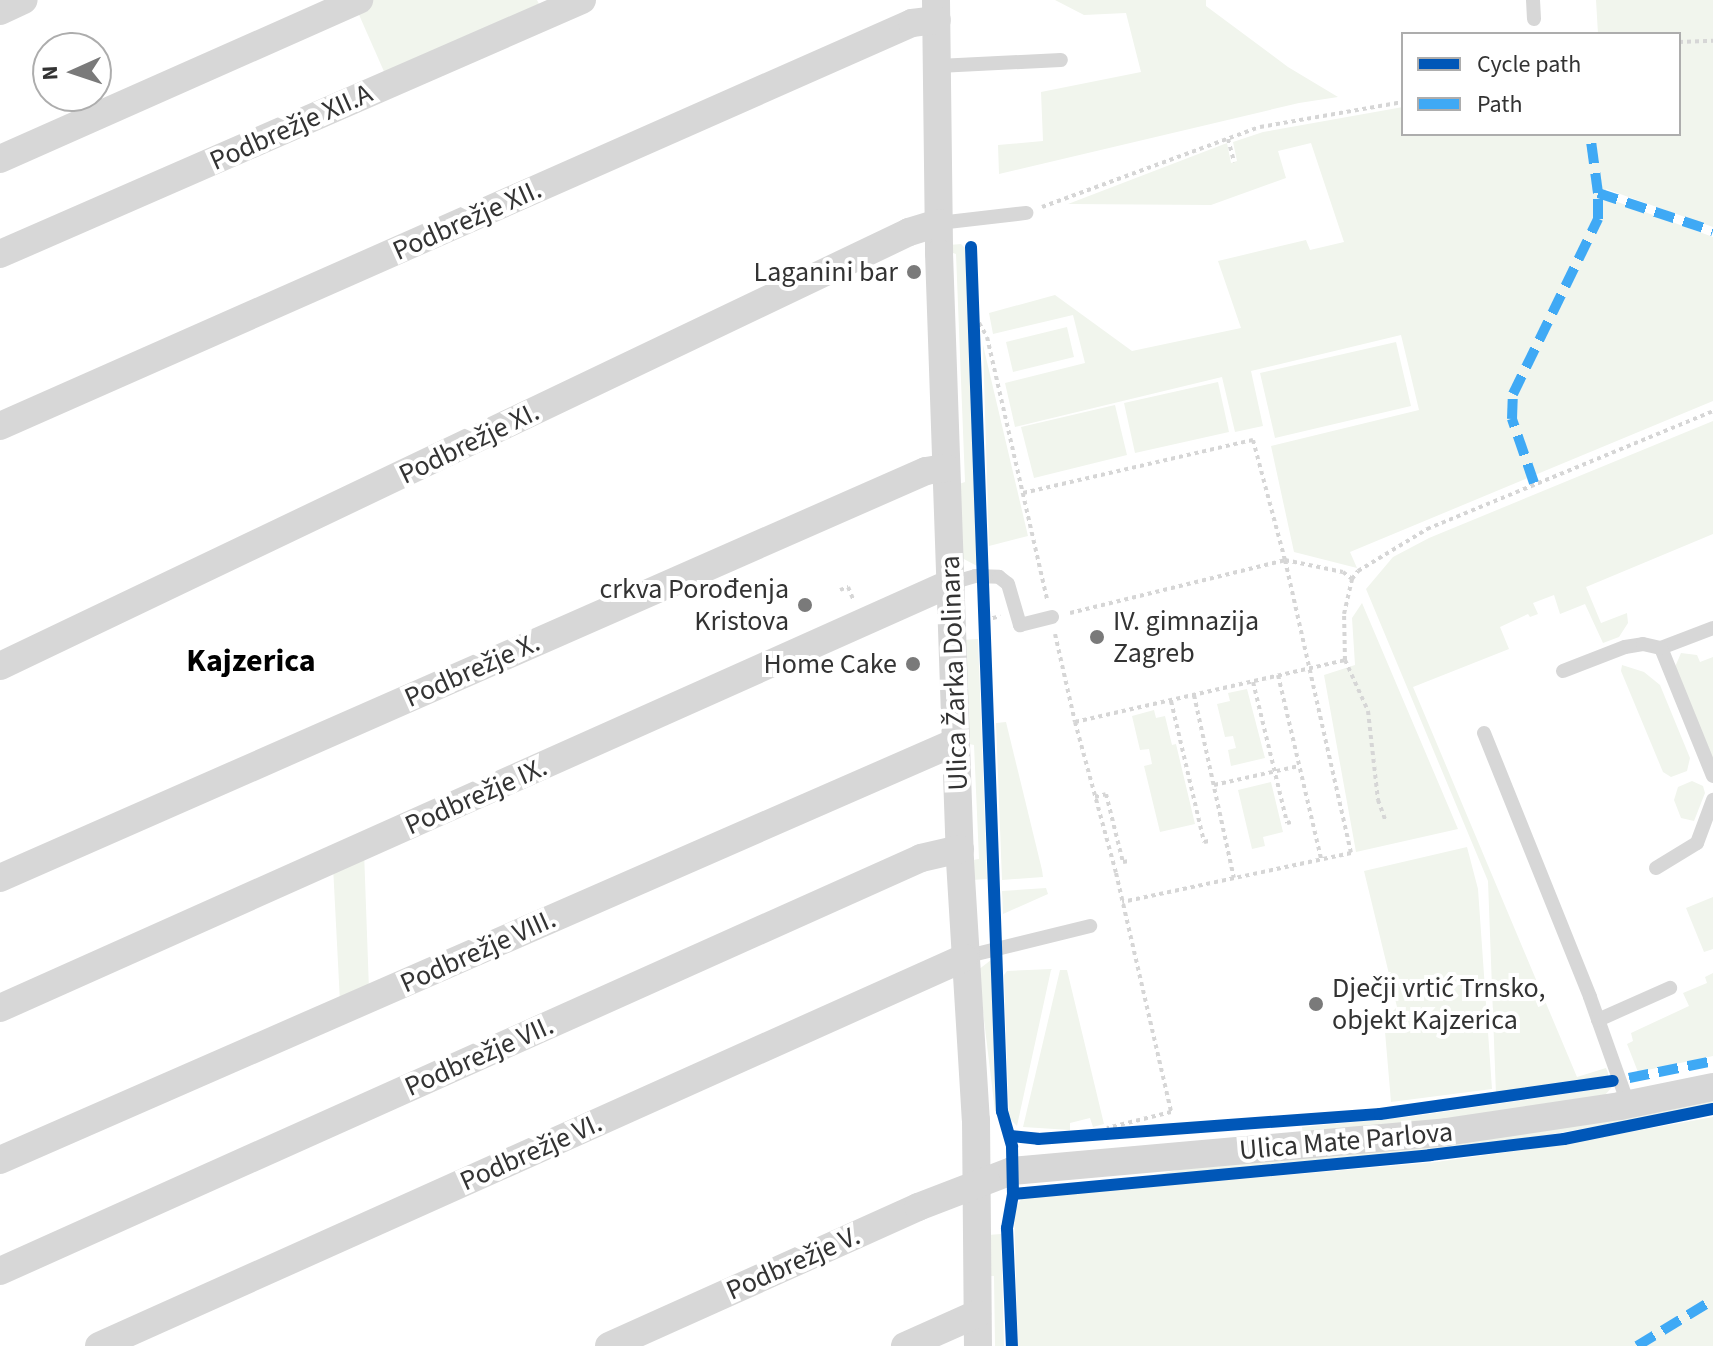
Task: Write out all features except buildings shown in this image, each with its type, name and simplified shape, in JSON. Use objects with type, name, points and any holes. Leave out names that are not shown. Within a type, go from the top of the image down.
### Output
[{"type":"street","points":[[0,11],[24,0]]},
{"type":"street","points":[[0,159],[359,0]]},
{"type":"street","name":"Podbrežje XII.A","points":[[0,254],[582,0]]},
{"type":"street","name":"Ulica Žarka Dolinara","points":[[936,10],[946,468],[964,958],[977,1183],[978,1346]]},
{"type":"street","name":"Podbrežje XII.","points":[[0,426],[936,10]]},
{"type":"street","name":"Podbrežje XI.","points":[[0,666],[909,232],[939,223]]},
{"type":"street","name":"Podbrežje X.","points":[[0,878],[926,471],[946,468]]},
{"type":"street","name":"Podbrežje IX.","points":[[0,1008],[951,583]]},
{"type":"street","name":"Podbrežje VIII.","points":[[0,1160],[956,742]]},
{"type":"street","name":"Podbrežje VII.","points":[[0,1271],[921,858],[960,849]]},
{"type":"street","name":"Podbrežje VI.","points":[[99,1346],[964,958]]},
{"type":"street","name":"Ulica Mate Parlova","points":[[977,1183],[1012,1171],[1390,1139],[1628,1104],[1713,1087]]},
{"type":"street","name":"Podbrežje V.","points":[[609,1346],[977,1183]]},
{"type":"street","points":[[905,1346],[977,1314]]},
{"type":"lane","points":[[1533,0],[1534,19]]},
{"type":"lane","points":[[938,66],[1061,60]]},
{"type":"lane","points":[[939,223],[1026,213]]},
{"type":"lane","points":[[951,583],[975,576],[999,577],[1008,584],[1020,625],[1050,612]]},
{"type":"lane","points":[[1563,671],[1625,647],[1643,644],[1661,648],[1713,628]]},
{"type":"lane","points":[[1661,648],[1713,776]]},
{"type":"lane","points":[[1484,733],[1598,1020],[1628,1104]]},
{"type":"lane","points":[[1656,868],[1697,843],[1713,800]]},
{"type":"lane","points":[[964,958],[1090,926]]},
{"type":"lane","points":[[1598,1020],[1670,988]]},
{"type":"path","points":[[1681,42],[1713,41]]},
{"type":"path","points":[[1026,213],[1260,127],[1401,102]]},
{"type":"path","points":[[1228,139],[1234,162]]},
{"type":"path","points":[[975,316],[987,337],[1075,722],[1122,902],[1171,1112],[1107,1128]]},
{"type":"path","points":[[1386,822],[1378,800],[1368,711],[1345,660],[1344,614],[1352,579],[1358,571],[1427,529],[1713,411]]},
{"type":"path","points":[[1023,493],[1253,440],[1285,560],[1351,853],[1122,902]]},
{"type":"path","points":[[1050,612],[1285,560],[1343,572],[1352,579]]},
{"type":"path","points":[[985,620],[1007,615]]},
{"type":"path","points":[[1075,722],[1345,660]]},
{"type":"path","points":[[1278,675],[1321,859]]},
{"type":"path","points":[[1253,681],[1287,823],[1291,822]]},
{"type":"path","points":[[1194,695],[1234,878]]},
{"type":"path","points":[[1171,700],[1204,842],[1209,841]]},
{"type":"path","points":[[1214,785],[1299,766]]},
{"type":"path","points":[[1095,797],[1106,794],[1123,862],[1129,861]]},
{"type":"path","points":[[1135,1112],[1137,1121]]},
{"type":"shaded area","points":[[373,0],[537,0],[539,4],[386,76],[356,8]]},
{"type":"shaded area","points":[[1055,0],[1206,0],[1206,6],[1288,67],[1338,97],[1299,103],[999,174],[998,145],[1043,141],[1041,92],[1141,72],[1126,13],[1084,15]]},
{"type":"shaded area","points":[[1596,0],[1713,0],[1713,227],[1606,189],[1604,197],[1713,237],[1713,401],[1350,552],[1357,568],[1294,552],[1271,446],[1419,410],[1401,335],[1251,371],[1263,426],[1235,432],[1222,377],[1015,427],[1005,383],[1085,363],[1073,315],[993,334],[989,313],[1055,295],[1132,351],[1241,328],[1218,261],[1306,240],[1310,250],[1344,242],[1311,143],[1278,151],[1286,178],[1211,205],[1068,204],[1227,143],[1231,163],[1237,161],[1233,142],[1263,132],[1401,107],[1401,136],[1681,136],[1681,32],[1598,32]]},
{"type":"shaded area","points":[[961,244],[966,249],[977,566],[962,558],[959,484],[965,482],[956,254],[950,252],[949,245]]},
{"type":"shaded area","points":[[1067,327],[1074,357],[1013,372],[1006,342]]},
{"type":"shaded area","points":[[1396,342],[1411,406],[1275,438],[1260,373]]},
{"type":"shaded area","points":[[983,345],[1028,536],[989,546]]},
{"type":"shaded area","points":[[1218,382],[1229,432],[1135,453],[1124,403]]},
{"type":"shaded area","points":[[1115,405],[1127,455],[1034,478],[1021,427]]},
{"type":"shaded area","points":[[1713,421],[1713,534],[1586,587],[1601,623],[1627,613],[1628,623],[1619,637],[1603,643],[1585,604],[1560,614],[1554,595],[1533,603],[1538,614],[1530,617],[1528,614],[1500,627],[1509,649],[1413,687],[1577,1077],[1606,1068],[1608,1073],[1608,1077],[1496,1095],[1488,881],[1366,589],[1393,557],[1429,538]]},
{"type":"shaded area","points":[[1362,603],[1458,829],[1356,852],[1324,675],[1355,665],[1352,618]]},
{"type":"shaded area","points":[[978,639],[987,879],[972,880],[973,860],[979,859],[974,745],[969,744],[963,640]]},
{"type":"shaded area","points":[[1681,653],[1697,655],[1700,662],[1713,657],[1713,759],[1675,667]]},
{"type":"shaded area","points":[[1622,665],[1644,672],[1660,685],[1690,758],[1687,771],[1671,777],[1663,772],[1621,671]]},
{"type":"shaded area","points":[[1247,689],[1265,758],[1231,766],[1228,750],[1236,748],[1233,736],[1225,737],[1217,704],[1230,701],[1228,693]]},
{"type":"shaded area","points":[[1154,710],[1156,718],[1165,716],[1172,745],[1176,744],[1195,824],[1160,832],[1144,766],[1152,764],[1149,749],[1140,750],[1132,716]]},
{"type":"shaded area","points":[[1006,722],[1043,877],[1002,880],[996,723]]},
{"type":"shaded area","points":[[1692,781],[1703,786],[1705,793],[1694,821],[1681,818],[1674,800],[1678,787]]},
{"type":"shaded area","points":[[1271,782],[1283,832],[1263,837],[1265,846],[1252,849],[1238,790]]},
{"type":"shaded area","points":[[1467,847],[1478,889],[1492,1089],[1391,1102],[1384,1020],[1397,1007],[1364,871]]},
{"type":"shaded area","points":[[364,851],[369,990],[340,1002],[333,866]]},
{"type":"shaded area","points":[[1046,888],[1048,894],[1003,914],[1002,891]]},
{"type":"shaded area","points":[[1713,897],[1713,949],[1704,952],[1686,908]]},
{"type":"shaded area","points":[[991,960],[997,1111],[978,970]]},
{"type":"shaded area","points":[[1052,969],[1017,1126],[1009,1118],[1004,975],[1007,971]]},
{"type":"shaded area","points":[[1060,970],[1067,970],[1104,1124],[1093,1127],[1090,1118],[1070,1123],[1070,1130],[1023,1127]]},
{"type":"shaded area","points":[[1713,973],[1713,1056],[1638,1072],[1627,1044],[1633,1041],[1631,1033],[1689,1006],[1683,993],[1707,983],[1705,977]]},
{"type":"shaded area","points":[[1612,1087],[1605,1095],[1406,1125],[1303,1135],[1302,1127],[1408,1117]]},
{"type":"shaded area","points":[[1713,1098],[1713,1106],[1496,1144],[1359,1160],[1155,1175],[1195,1166]]},
{"type":"shaded area","points":[[1713,1117],[1713,1346],[1018,1346],[1014,1210],[1022,1198],[1436,1162],[1558,1145]]},
{"type":"shaded area","points":[[1001,1234],[1004,1346],[995,1346],[994,1276],[990,1276],[988,1235]]},
{"type":"marked path","points":[[1534,483],[1512,419],[1513,394],[1598,219],[1598,193],[1590,136]]},
{"type":"marked path","points":[[1598,193],[1713,231]]},
{"type":"marked path","points":[[1629,1078],[1713,1061]]},
{"type":"marked path","points":[[1637,1346],[1713,1300]]},
{"type":"cycle path","points":[[971,247],[1002,1111],[1012,1147],[1013,1194],[1007,1228],[1012,1346]]},
{"type":"cycle path","points":[[1011,1136],[1038,1139],[1380,1114],[1613,1081]]},
{"type":"cycle path","points":[[1013,1194],[1430,1155],[1564,1139],[1713,1109]]},
{"type":"place","name":"Laganini bar","points":[[914,272]]},
{"type":"place","name":"crkva Porođenja Kristova","points":[[805,605]]},
{"type":"place","name":"IV. gimnazija Zagreb","points":[[1097,637]]},
{"type":"place","name":"Home Cake","points":[[913,664]]},
{"type":"place","name":"Dječji vrtić Trnsko, objekt Kajzerica","points":[[1316,1004]]},
{"type":"district","name":"Kajzerica","points":[[251,661]]}]
